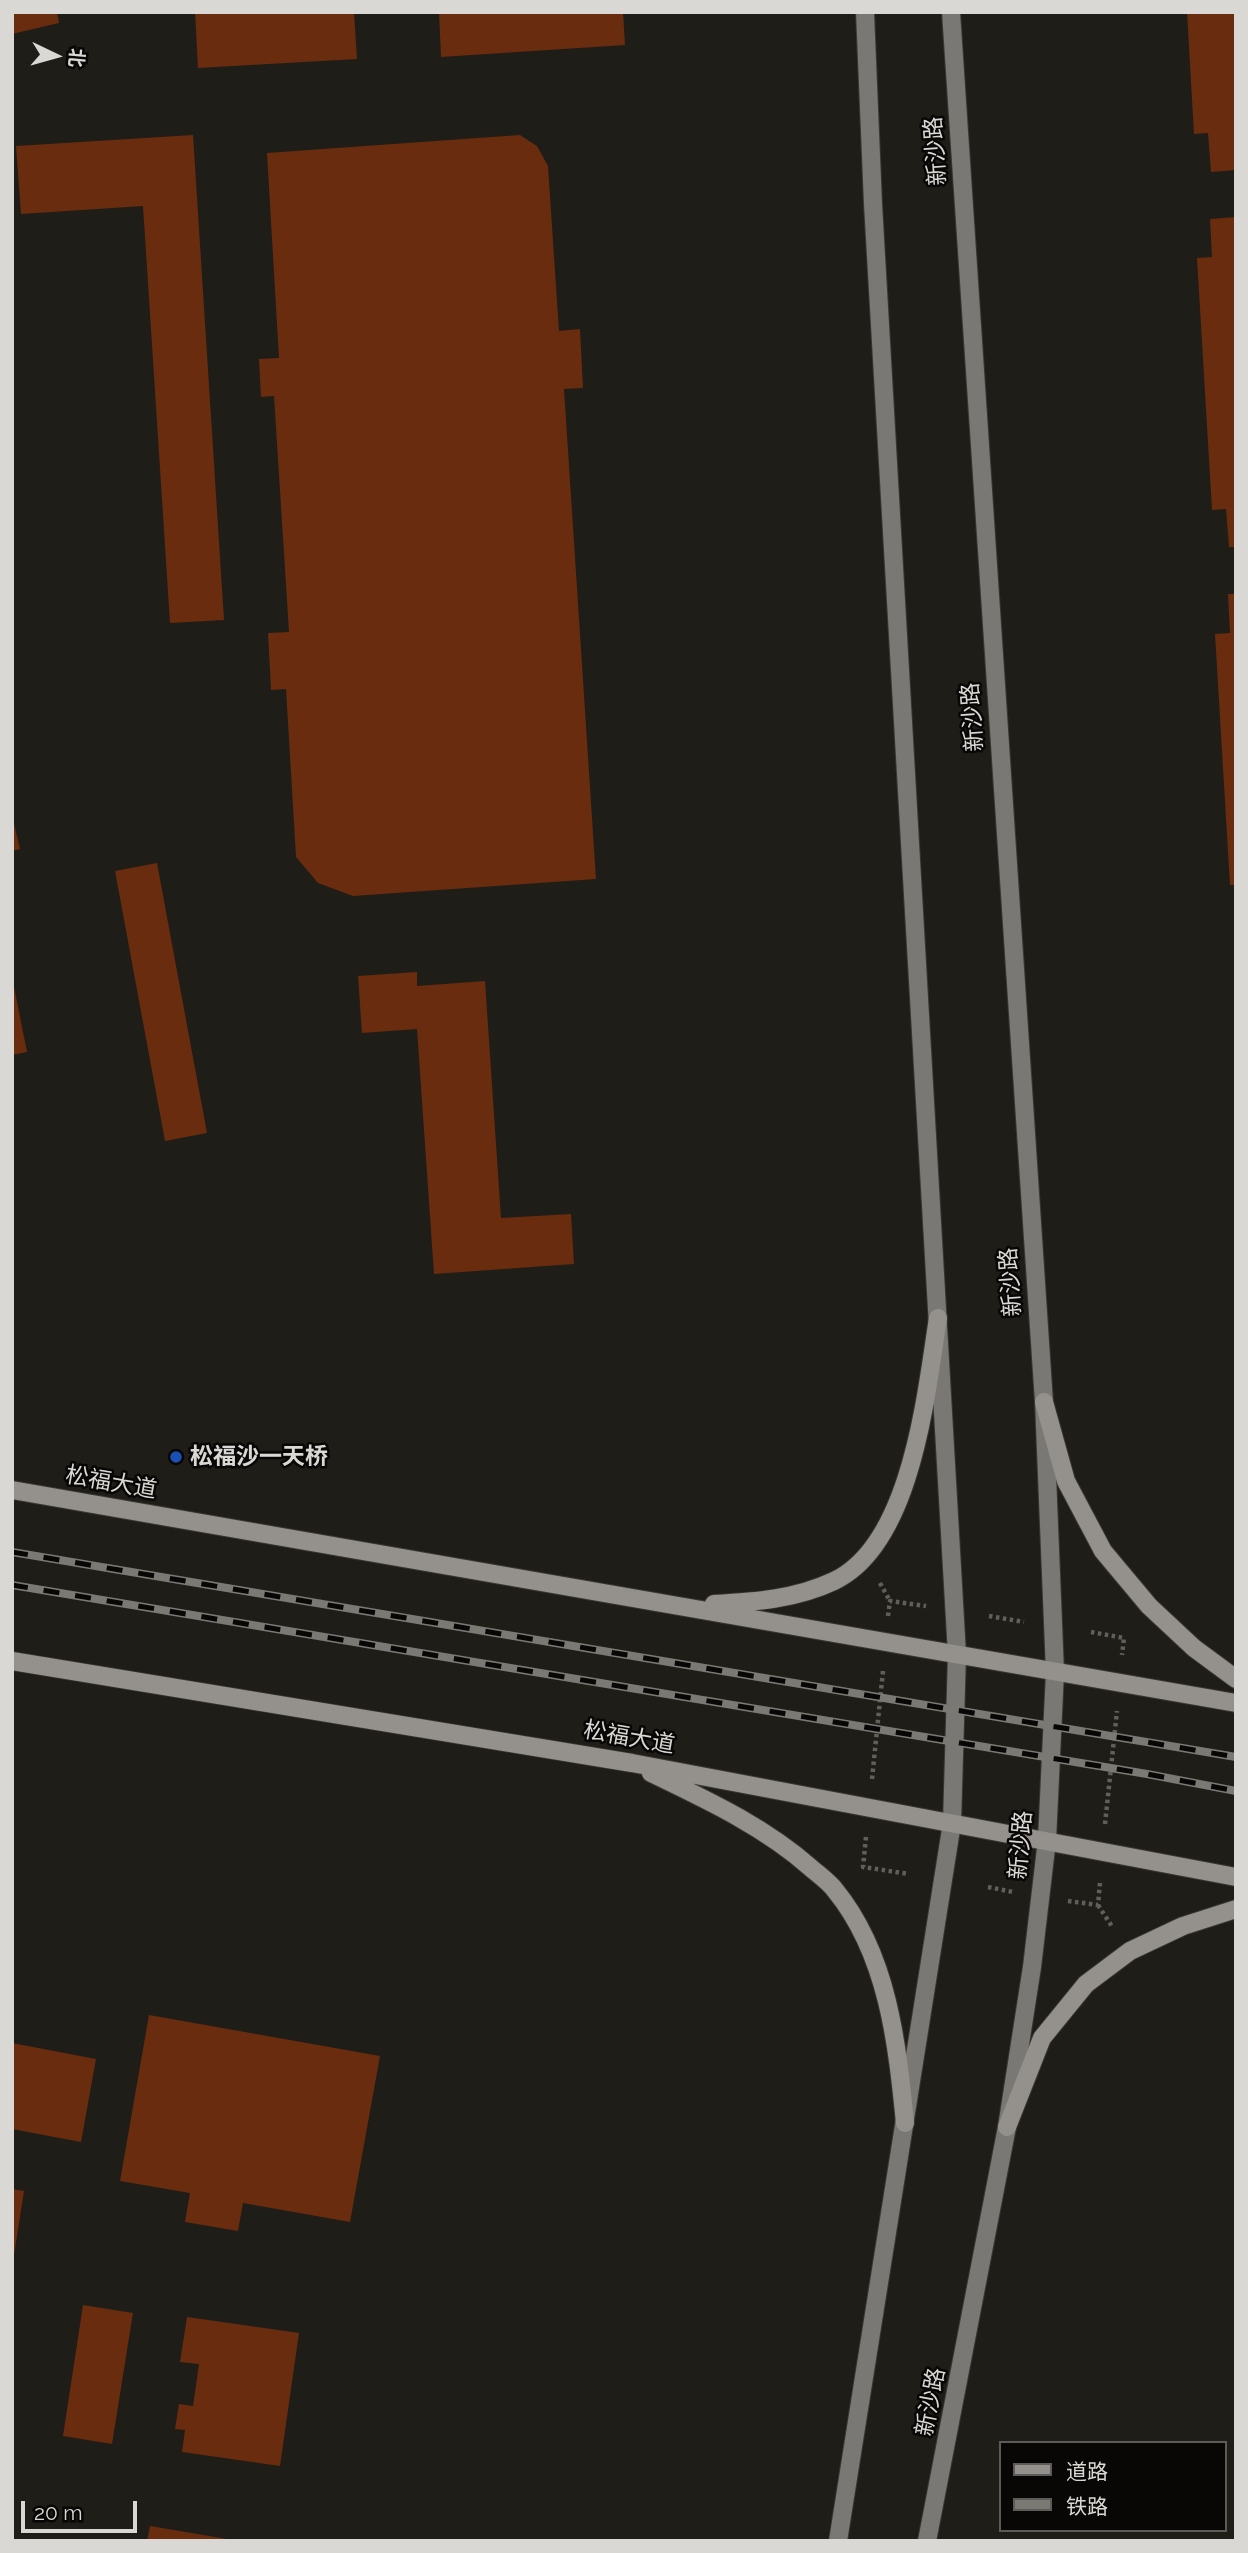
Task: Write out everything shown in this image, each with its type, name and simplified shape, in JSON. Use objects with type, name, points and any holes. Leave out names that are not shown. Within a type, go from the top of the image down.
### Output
[{"type":"main road","points":[[838,2541],[952,1823],[957,1654],[874,218],[865,12]]},
{"type":"main road","name":"新沙路","points":[[927,2541],[1007,2127],[1032,1967],[1047,1840],[1055,1672],[1044,1402],[951,12]]},
{"type":"main road","points":[[682,1606],[757,1602],[806,1593],[836,1580],[866,1556],[896,1508],[912,1460],[923,1413],[938,1318]]},
{"type":"main road","points":[[1044,1402],[1066,1481],[1103,1551],[1149,1606],[1194,1648],[1236,1679]]},
{"type":"main road","name":"松福大道","points":[[12,1490],[1236,1703]]},
{"type":"main road","name":"松福大道","points":[[12,1661],[632,1763],[1236,1877]]},
{"type":"main road","points":[[632,1763],[723,1808],[788,1847],[835,1889],[864,1934],[883,1984],[897,2048],[905,2123]]},
{"type":"main road","points":[[1007,2127],[1042,2038],[1086,1984],[1130,1951],[1183,1926],[1236,1909]]},
{"type":"path","points":[[878,1579],[890,1601],[888,1620]]},
{"type":"path","points":[[890,1601],[926,1607]]},
{"type":"path","points":[[989,1616],[1024,1622]]},
{"type":"path","points":[[1091,1632],[1124,1638],[1122,1661]]},
{"type":"path","points":[[872,1783],[883,1671]]},
{"type":"path","points":[[1104,1834],[1117,1710]]},
{"type":"path","points":[[866,1836],[863,1867],[909,1874]]},
{"type":"path","points":[[1100,1883],[1098,1905],[1114,1928]]},
{"type":"path","points":[[988,1887],[1017,1893]]},
{"type":"path","points":[[1063,1900],[1098,1905]]},
{"type":"building","points":[[12,12],[57,12],[59,23],[12,34]]},
{"type":"building","points":[[195,12],[354,12],[357,59],[198,68]]},
{"type":"building","points":[[439,12],[623,12],[625,45],[441,57]]},
{"type":"building","points":[[1187,12],[1236,12],[1236,170],[1211,172],[1208,133],[1194,134]]},
{"type":"building","points":[[193,135],[224,620],[170,623],[143,206],[21,214],[16,146]]},
{"type":"building","points":[[520,135],[537,146],[548,166],[559,331],[580,329],[583,388],[564,389],[596,879],[353,896],[318,883],[296,857],[286,689],[271,690],[268,633],[289,632],[274,396],[261,397],[259,359],[279,358],[267,153]]},
{"type":"building","points":[[1236,217],[1236,547],[1229,547],[1226,509],[1212,510],[1197,258],[1212,257],[1210,219]]},
{"type":"building","points":[[1228,594],[1236,594],[1236,885],[1230,885],[1215,634],[1230,633]]},
{"type":"building","points":[[12,815],[20,849],[12,851]]},
{"type":"building","points":[[157,863],[207,1133],[165,1141],[115,871]]},
{"type":"building","points":[[417,972],[417,986],[485,981],[501,1218],[571,1214],[574,1264],[434,1274],[417,1029],[362,1033],[358,976]]},
{"type":"building","points":[[12,977],[27,1052],[12,1055]]},
{"type":"building","points":[[149,2015],[380,2056],[350,2222],[243,2203],[238,2231],[185,2222],[190,2193],[120,2181]]},
{"type":"building","points":[[12,2043],[96,2059],[81,2142],[12,2129]]},
{"type":"building","points":[[12,2189],[24,2191],[14,2255],[12,2255]]},
{"type":"building","points":[[83,2305],[133,2313],[112,2444],[63,2436]]},
{"type":"building","points":[[187,2317],[299,2333],[280,2466],[182,2452],[185,2430],[175,2429],[179,2404],[193,2406],[199,2364],[180,2362]]},
{"type":"building","points":[[150,2526],[227,2539],[227,2541],[147,2541]]},
{"type":"railway","points":[[12,1552],[1236,1757]]},
{"type":"railway","points":[[12,1585],[1236,1791]]},
{"type":"place","name":"松福沙一天桥","points":[[176,1457]]}]
